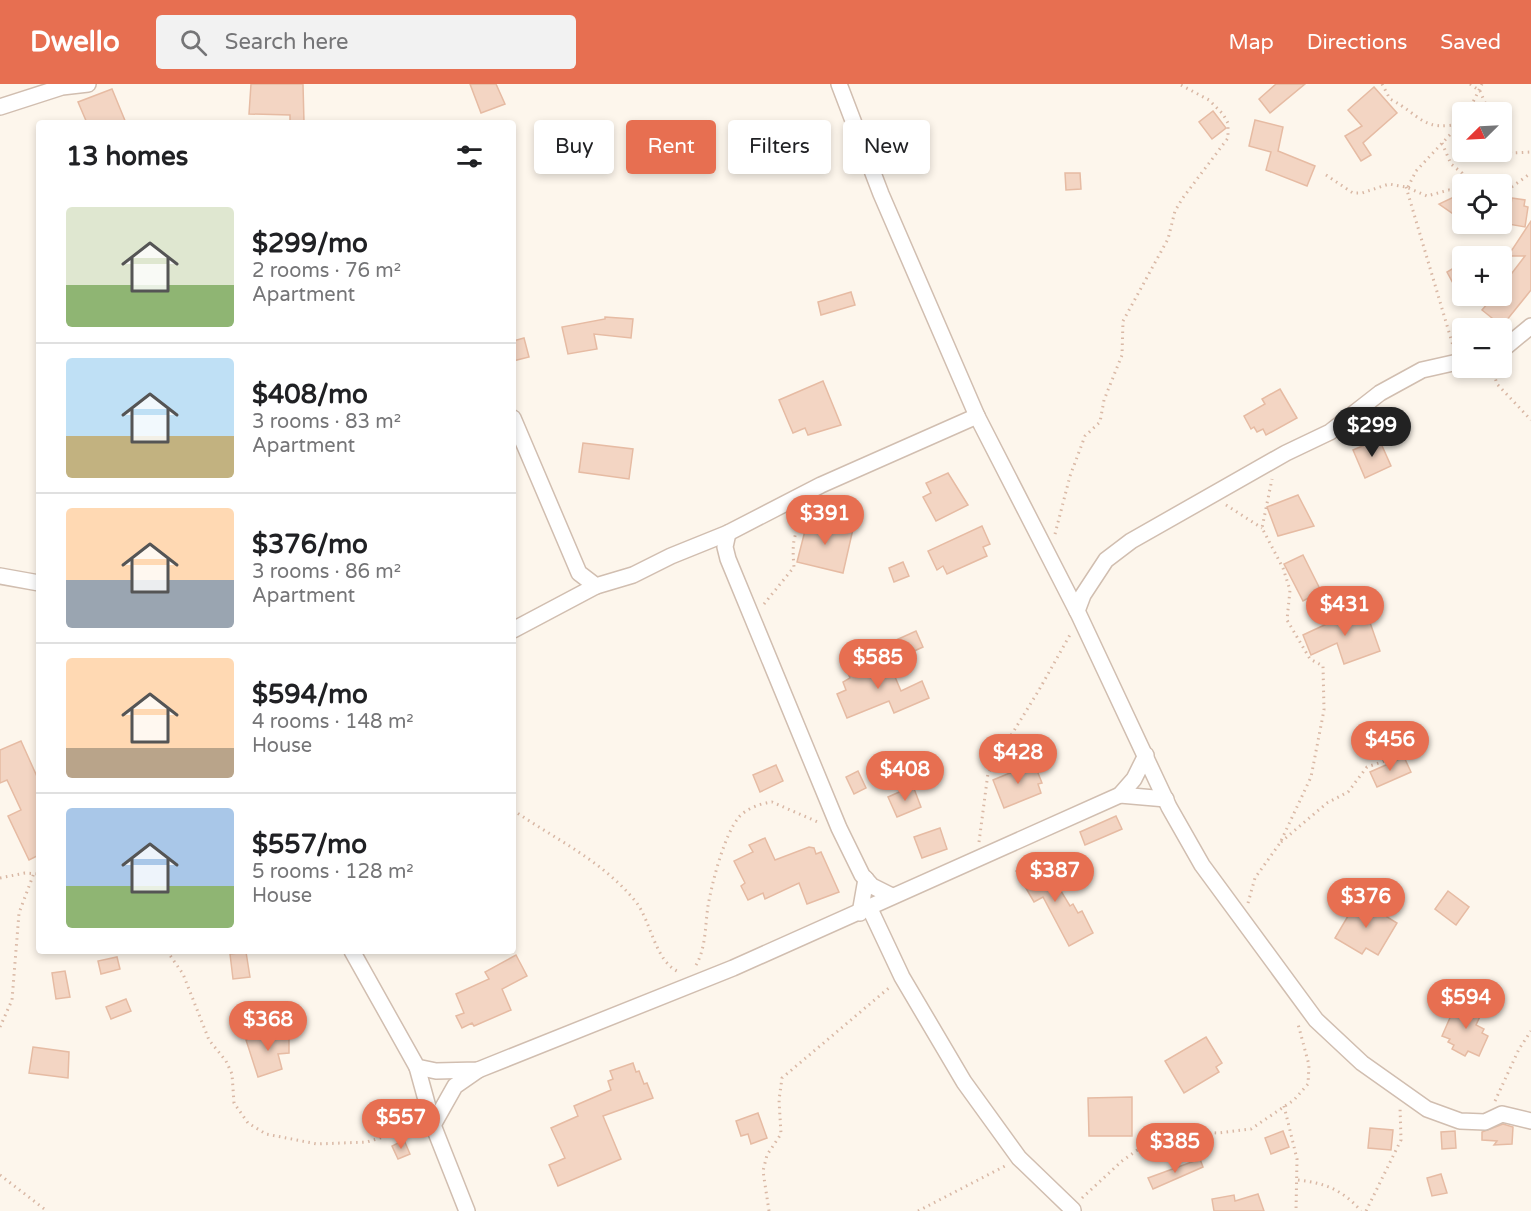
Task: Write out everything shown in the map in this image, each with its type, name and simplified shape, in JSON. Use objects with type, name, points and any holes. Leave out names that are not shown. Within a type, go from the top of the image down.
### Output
[{"type":"street","points":[[0,107],[60,86],[88,84]]},
{"type":"street","points":[[839,84],[881,194],[977,416],[1078,613],[1133,734],[1202,865],[1316,1020],[1362,1063],[1427,1109],[1460,1121],[1485,1122],[1502,1114],[1531,1121]]},
{"type":"street","points":[[1512,342],[1531,326]]},
{"type":"street","points":[[1078,613],[1083,595],[1106,560],[1131,542],[1267,464],[1330,432],[1380,393],[1422,370],[1452,363]]},
{"type":"street","points":[[516,628],[596,586],[633,575],[728,533],[811,490],[977,416]]},
{"type":"street","points":[[516,425],[579,573],[596,586]]},
{"type":"street","points":[[728,533],[726,546],[728,559],[839,828],[866,879],[872,886],[892,896]]},
{"type":"street","points":[[0,576],[36,582]]},
{"type":"street","points":[[432,1123],[455,1086],[478,1070],[686,982],[865,911],[892,896],[974,862],[1044,827],[1120,795],[1134,779],[1146,755]]},
{"type":"street","points":[[1120,795],[1166,799]]},
{"type":"street","points":[[866,879],[865,911],[964,1082],[1019,1158],[1073,1210]]},
{"type":"street","points":[[354,954],[417,1067],[432,1123],[468,1211]]},
{"type":"street","points":[[417,1067],[436,1071],[478,1070]]},
{"type":"path","points":[[1050,556],[1070,476],[1085,436],[1100,422],[1104,400],[1122,355],[1123,321],[1168,239],[1175,211],[1228,138],[1228,123],[1223,114],[1209,100],[1179,84]]},
{"type":"path","points":[[1382,84],[1390,99],[1401,103],[1426,123],[1437,126],[1452,124]]},
{"type":"path","points":[[1470,84],[1480,91],[1484,102]]},
{"type":"path","points":[[1474,102],[1482,84]]},
{"type":"path","points":[[1452,132],[1416,171],[1407,187],[1452,337]]},
{"type":"path","points":[[1442,143],[1451,164],[1462,174]]},
{"type":"path","points":[[1512,153],[1531,152]]},
{"type":"path","points":[[1512,187],[1531,173]]},
{"type":"path","points":[[1326,175],[1353,193],[1362,193],[1389,184],[1407,187],[1427,196],[1452,191]]},
{"type":"path","points":[[1495,378],[1497,384],[1531,420]]},
{"type":"path","points":[[1262,528],[1273,481],[1267,464]]},
{"type":"path","points":[[752,615],[790,576],[794,567],[792,540],[803,519],[813,512],[811,490]]},
{"type":"path","points":[[1214,496],[1262,528],[1283,568],[1290,590],[1287,620],[1311,659],[1323,666],[1325,676],[1324,710],[1311,777],[1280,843],[1255,878],[1242,922]]},
{"type":"path","points":[[974,862],[984,821],[988,773],[1040,690],[1078,613]]},
{"type":"path","points":[[1280,843],[1327,802],[1348,792],[1367,767],[1399,756]]},
{"type":"path","points":[[516,812],[605,869],[644,912],[665,960],[686,982],[699,959],[710,898],[725,844],[738,818],[748,810],[772,802],[823,824],[839,828]]},
{"type":"path","points":[[0,874],[1,878],[36,874]]},
{"type":"path","points":[[0,1027],[12,1000],[19,913],[36,876]]},
{"type":"path","points":[[169,954],[183,974],[209,1040],[226,1061],[232,1074],[234,1103],[248,1123],[266,1134],[317,1144],[367,1142],[432,1123]]},
{"type":"path","points":[[769,1211],[763,1171],[767,1155],[781,1134],[782,1078],[800,1060],[902,978]]},
{"type":"path","points":[[1073,1210],[1084,1195],[1122,1161],[1157,1136],[1172,1131],[1218,1133],[1251,1129],[1294,1100],[1308,1084],[1309,1065],[1296,1015]]},
{"type":"path","points":[[1485,1122],[1519,1049],[1531,1031]]},
{"type":"path","points":[[1366,1211],[1401,1140],[1399,1088]]},
{"type":"path","points":[[1284,1106],[1297,1159],[1296,1211]]},
{"type":"path","points":[[918,1211],[1019,1158]]},
{"type":"path","points":[[0,1175],[47,1211]]},
{"type":"path","points":[[1297,1180],[1320,1182],[1332,1187],[1351,1199],[1361,1211]]},
{"type":"building","points":[[251,84],[303,84],[304,120],[290,120],[290,115],[249,114]]},
{"type":"building","points":[[470,84],[496,84],[505,104],[481,113]]},
{"type":"building","points":[[1276,84],[1305,84],[1270,113],[1259,99]]},
{"type":"building","points":[[1374,87],[1397,113],[1363,143],[1371,155],[1361,161],[1345,136],[1362,126],[1348,110]]},
{"type":"building","points":[[112,89],[125,120],[86,120],[78,102]]},
{"type":"building","points":[[1213,111],[1226,128],[1212,139],[1199,122]]},
{"type":"building","points":[[1255,120],[1283,127],[1278,151],[1315,166],[1307,186],[1266,170],[1271,152],[1249,146]]},
{"type":"building","points":[[1065,173],[1080,173],[1081,189],[1066,190]]},
{"type":"building","points":[[1452,198],[1452,213],[1439,204]]},
{"type":"building","points":[[1512,198],[1525,200],[1524,206],[1528,207],[1525,227],[1512,225]]},
{"type":"building","points":[[1531,221],[1531,290],[1508,318],[1492,318],[1482,310],[1485,306],[1512,306],[1512,273],[1525,256],[1512,256],[1512,250]]},
{"type":"building","points":[[1452,269],[1452,281],[1447,272]]},
{"type":"building","points":[[851,292],[855,305],[821,315],[818,302]]},
{"type":"building","points":[[605,317],[633,319],[631,338],[594,334],[597,349],[568,354],[562,327],[605,319]]},
{"type":"building","points":[[524,338],[529,357],[516,360],[516,340]]},
{"type":"building","points":[[823,381],[841,425],[808,435],[805,428],[793,433],[779,400]]},
{"type":"building","points":[[1280,389],[1297,418],[1266,435],[1263,429],[1257,432],[1254,427],[1251,429],[1244,416],[1265,404],[1262,399]]},
{"type":"building","points":[[1379,439],[1391,466],[1365,478],[1353,450]]},
{"type":"building","points":[[583,443],[633,449],[629,479],[579,472]]},
{"type":"building","points":[[948,473],[968,505],[936,521],[923,497],[931,493],[926,483]]},
{"type":"building","points":[[1298,495],[1314,526],[1278,536],[1267,507]]},
{"type":"building","points":[[808,519],[853,529],[843,573],[797,562]]},
{"type":"building","points":[[982,526],[990,544],[983,547],[987,556],[947,574],[943,566],[937,570],[928,551]]},
{"type":"building","points":[[1303,555],[1321,591],[1303,601],[1284,564]]},
{"type":"building","points":[[903,562],[909,576],[894,582],[889,568]]},
{"type":"building","points":[[1359,608],[1362,616],[1367,614],[1380,651],[1344,664],[1337,643],[1311,655],[1303,635],[1333,621],[1332,618]]},
{"type":"building","points":[[916,631],[923,647],[901,657],[894,641]]},
{"type":"building","points":[[887,658],[901,691],[922,681],[929,698],[894,713],[889,701],[847,718],[837,694],[846,690],[843,682],[850,678],[848,673]]},
{"type":"building","points":[[21,741],[36,774],[36,856],[29,860],[8,816],[21,810],[7,780],[0,783],[0,750]]},
{"type":"building","points":[[1404,757],[1411,772],[1377,787],[1370,772]]},
{"type":"building","points":[[1034,763],[1042,783],[1038,784],[1041,793],[1004,808],[993,780]]},
{"type":"building","points":[[776,765],[783,781],[760,792],[753,775]]},
{"type":"building","points":[[858,771],[866,788],[854,794],[846,777]]},
{"type":"building","points":[[913,786],[921,807],[897,817],[888,797]]},
{"type":"building","points":[[1116,816],[1122,829],[1085,845],[1080,832]]},
{"type":"building","points":[[940,828],[947,849],[922,858],[914,837]]},
{"type":"building","points":[[765,838],[775,860],[809,847],[814,848],[816,854],[821,852],[839,892],[807,904],[799,883],[765,899],[763,893],[748,900],[741,886],[745,883],[734,861],[753,852],[749,845]]},
{"type":"building","points":[[1040,863],[1044,870],[1047,868],[1070,906],[1073,904],[1078,913],[1082,911],[1093,933],[1069,946],[1043,897],[1034,902],[1016,871],[1028,864],[1030,868]]},
{"type":"building","points":[[1448,891],[1469,907],[1456,925],[1435,909]]},
{"type":"building","points":[[1358,899],[1397,923],[1378,955],[1366,948],[1362,954],[1335,938]]},
{"type":"building","points":[[230,954],[246,954],[250,977],[233,979]]},
{"type":"building","points":[[516,955],[527,976],[502,989],[511,1010],[474,1026],[472,1023],[462,1028],[456,1016],[464,1013],[456,994],[489,979],[485,972]]},
{"type":"building","points":[[117,957],[120,969],[101,974],[98,961]]},
{"type":"building","points":[[65,971],[70,997],[56,999],[52,973]]},
{"type":"building","points":[[126,999],[131,1011],[111,1019],[106,1007]]},
{"type":"building","points":[[1464,1000],[1483,1010],[1476,1025],[1484,1029],[1482,1033],[1488,1036],[1479,1056],[1468,1051],[1465,1056],[1452,1049],[1454,1045],[1448,1042],[1450,1039],[1442,1036],[1456,1004],[1461,1007]]},
{"type":"building","points":[[289,1034],[289,1053],[278,1054],[282,1069],[258,1077],[246,1040],[259,1035]]},
{"type":"building","points":[[1206,1037],[1222,1063],[1216,1067],[1219,1072],[1184,1093],[1165,1061]]},
{"type":"building","points":[[33,1047],[69,1052],[68,1078],[29,1073]]},
{"type":"building","points":[[633,1063],[644,1084],[647,1083],[653,1098],[603,1116],[621,1159],[558,1186],[549,1165],[565,1158],[551,1128],[578,1116],[574,1106],[611,1090],[608,1081],[613,1079],[610,1071]]},
{"type":"building","points":[[1132,1097],[1132,1136],[1089,1136],[1088,1098]]},
{"type":"building","points":[[758,1113],[767,1138],[751,1144],[748,1134],[741,1136],[736,1121]]},
{"type":"building","points":[[1503,1124],[1513,1127],[1512,1144],[1494,1145],[1497,1141],[1482,1140],[1482,1132]]},
{"type":"building","points":[[1370,1128],[1393,1130],[1391,1150],[1368,1148]]},
{"type":"building","points":[[1283,1131],[1289,1147],[1271,1154],[1265,1138]]},
{"type":"building","points":[[1455,1131],[1456,1148],[1442,1149],[1441,1132]]},
{"type":"building","points":[[404,1140],[410,1154],[398,1159],[392,1146]]},
{"type":"building","points":[[1200,1159],[1203,1167],[1153,1189],[1148,1178]]},
{"type":"building","points":[[1441,1174],[1447,1193],[1432,1196],[1427,1178]]},
{"type":"building","points":[[1258,1194],[1264,1211],[1214,1211],[1212,1199],[1234,1195],[1235,1201]]}]
